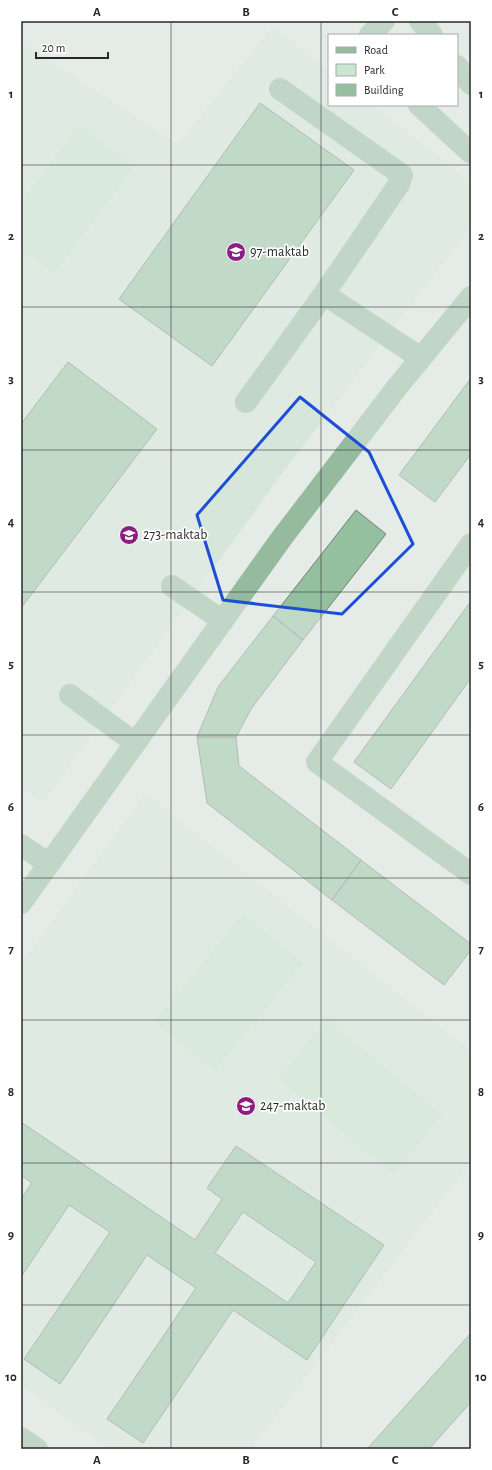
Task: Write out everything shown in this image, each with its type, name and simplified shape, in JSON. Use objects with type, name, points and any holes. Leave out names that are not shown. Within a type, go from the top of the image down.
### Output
[{"type":"street","points":[[371,34],[384,21]]},
{"type":"street","points":[[420,21],[431,34]]},
{"type":"street","points":[[458,67],[471,84]]},
{"type":"street","points":[[246,402],[324,294],[400,184],[402,175],[280,89]]},
{"type":"street","points":[[420,106],[471,153]]},
{"type":"street","points":[[324,294],[421,358]]},
{"type":"street","points":[[21,903],[281,539],[421,358],[471,297]]},
{"type":"street","points":[[471,544],[316,762],[471,874]]},
{"type":"street","points":[[172,586],[223,621]]},
{"type":"street","points":[[70,695],[135,743]]},
{"type":"street","points":[[21,845],[49,864]]},
{"type":"street","points":[[21,1438],[36,1449]]},
{"type":"highlighted area","points":[[300,397],[369,452],[413,544],[342,614],[223,600],[197,515]]},
{"type":"shaded area","name":"97-maktab","points":[[273,26],[328,70],[328,106],[374,106],[471,182],[471,227],[284,471],[43,803],[21,787],[21,48],[24,44],[178,144]]},
{"type":"shaded area","name":"247-maktab","points":[[145,793],[471,1051],[471,1162],[251,1449],[109,1449],[21,1385],[21,964]]},
{"type":"green space","points":[[79,125],[134,167],[54,274],[21,249],[21,202]]},
{"type":"green space","points":[[243,914],[303,963],[214,1071],[155,1022]]},
{"type":"green space","points":[[327,1020],[442,1115],[393,1174],[278,1079]]},
{"type":"building","points":[[260,103],[354,170],[212,366],[119,299]]},
{"type":"building","points":[[68,362],[157,429],[21,608],[21,424]]},
{"type":"building","points":[[471,378],[471,454],[435,502],[399,475]]},
{"type":"building","points":[[356,510],[386,534],[303,640],[273,616]]},
{"type":"building","points":[[471,601],[471,678],[391,789],[354,762]]},
{"type":"building","points":[[273,616],[303,640],[251,709],[236,737],[197,737],[218,687]]},
{"type":"building","points":[[197,737],[236,737],[239,766],[361,860],[332,900],[207,803]]},
{"type":"building","points":[[361,860],[471,944],[471,950],[444,985],[332,900]]},
{"type":"building","points":[[21,1122],[195,1240],[222,1199],[207,1188],[236,1146],[384,1245],[307,1360],[233,1310],[143,1443],[107,1419],[196,1288],[147,1255],[60,1384],[24,1359],[110,1232],[69,1205],[21,1277],[21,1199],[32,1183],[21,1175]],"holes":[[[243,1212],[316,1262],[288,1303],[215,1253]]]},
{"type":"building","points":[[471,1333],[471,1402],[429,1449],[367,1449]]},
{"type":"place","name":"97-maktab","points":[[236,252]]},
{"type":"place","name":"273-maktab","points":[[129,535]]},
{"type":"place","name":"247-maktab","points":[[246,1106]]}]
